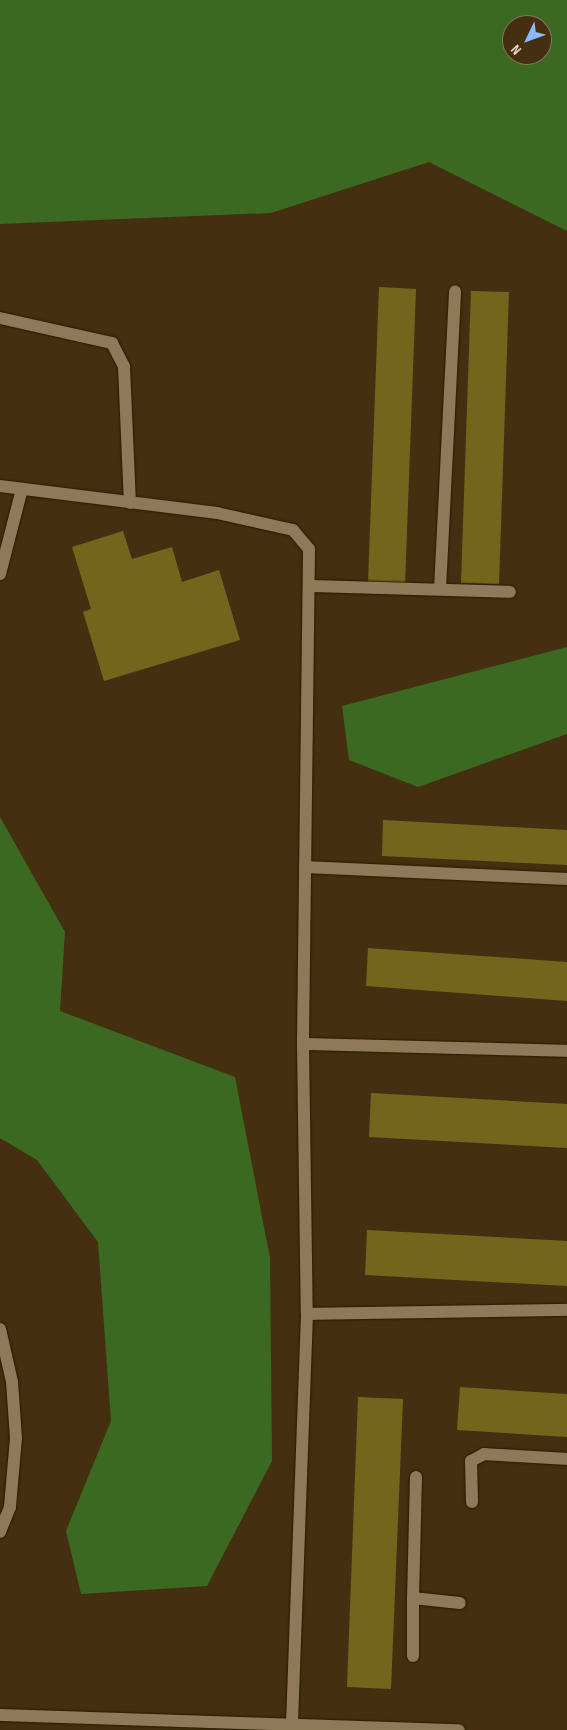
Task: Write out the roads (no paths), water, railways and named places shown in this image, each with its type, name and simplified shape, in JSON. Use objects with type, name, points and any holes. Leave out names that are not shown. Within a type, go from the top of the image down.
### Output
[{"type":"lane","points":[[440,589],[456,290]]},
{"type":"lane","points":[[0,318],[112,342],[124,366],[130,502]]},
{"type":"lane","points":[[0,486],[217,514],[293,530],[309,549],[303,1044],[307,1314],[292,1724]]},
{"type":"lane","points":[[0,574],[22,489]]},
{"type":"lane","points":[[310,586],[510,592]]},
{"type":"lane","points":[[306,868],[567,879]]},
{"type":"lane","points":[[303,1044],[567,1052]]},
{"type":"lane","points":[[307,1314],[567,1310]]},
{"type":"lane","points":[[0,1329],[12,1382],[16,1438],[10,1507],[0,1532]]},
{"type":"lane","points":[[472,1502],[471,1461],[484,1454],[567,1459]]},
{"type":"lane","points":[[413,1656],[416,1478]]},
{"type":"lane","points":[[414,1598],[460,1603]]},
{"type":"lane","points":[[0,1715],[459,1730]]}]
